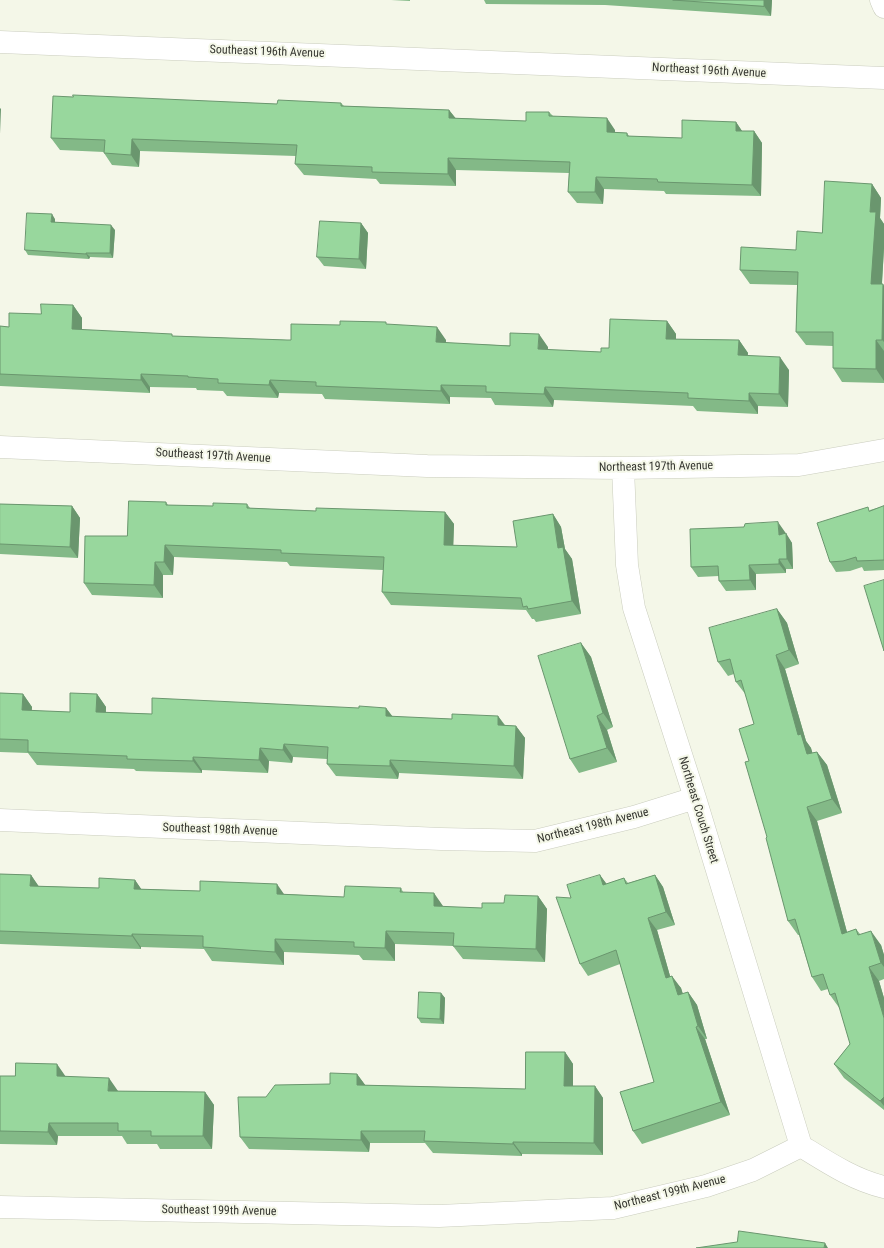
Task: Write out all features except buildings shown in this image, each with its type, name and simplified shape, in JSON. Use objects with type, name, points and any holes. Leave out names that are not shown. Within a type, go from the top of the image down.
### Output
[{"type":"street","points":[[881,0],[884,7]]},
{"type":"street","name":"Southeast 196th Avenue","points":[[0,42],[535,63]]},
{"type":"street","name":"Northeast 196th Avenue","points":[[535,63],[884,78]]},
{"type":"street","name":"Southeast 197th Avenue","points":[[0,447],[426,466]]},
{"type":"street","name":"Northeast 197th Avenue","points":[[426,466],[623,468],[799,465],[884,450]]},
{"type":"street","name":"Northeast Couch Street","points":[[623,468],[627,565],[634,608],[695,798],[801,1146]]},
{"type":"street","name":"Northeast 198th Avenue","points":[[441,839],[535,841],[634,817],[695,798]]},
{"type":"street","name":"Southeast 198th Avenue","points":[[0,820],[441,839]]},
{"type":"street","points":[[801,1146],[843,1171],[873,1185],[884,1187]]},
{"type":"street","name":"Northeast 199th Avenue","points":[[439,1216],[613,1208],[706,1186],[753,1170],[801,1146]]},
{"type":"street","name":"Southeast 199th Avenue","points":[[0,1206],[439,1216]]}]
